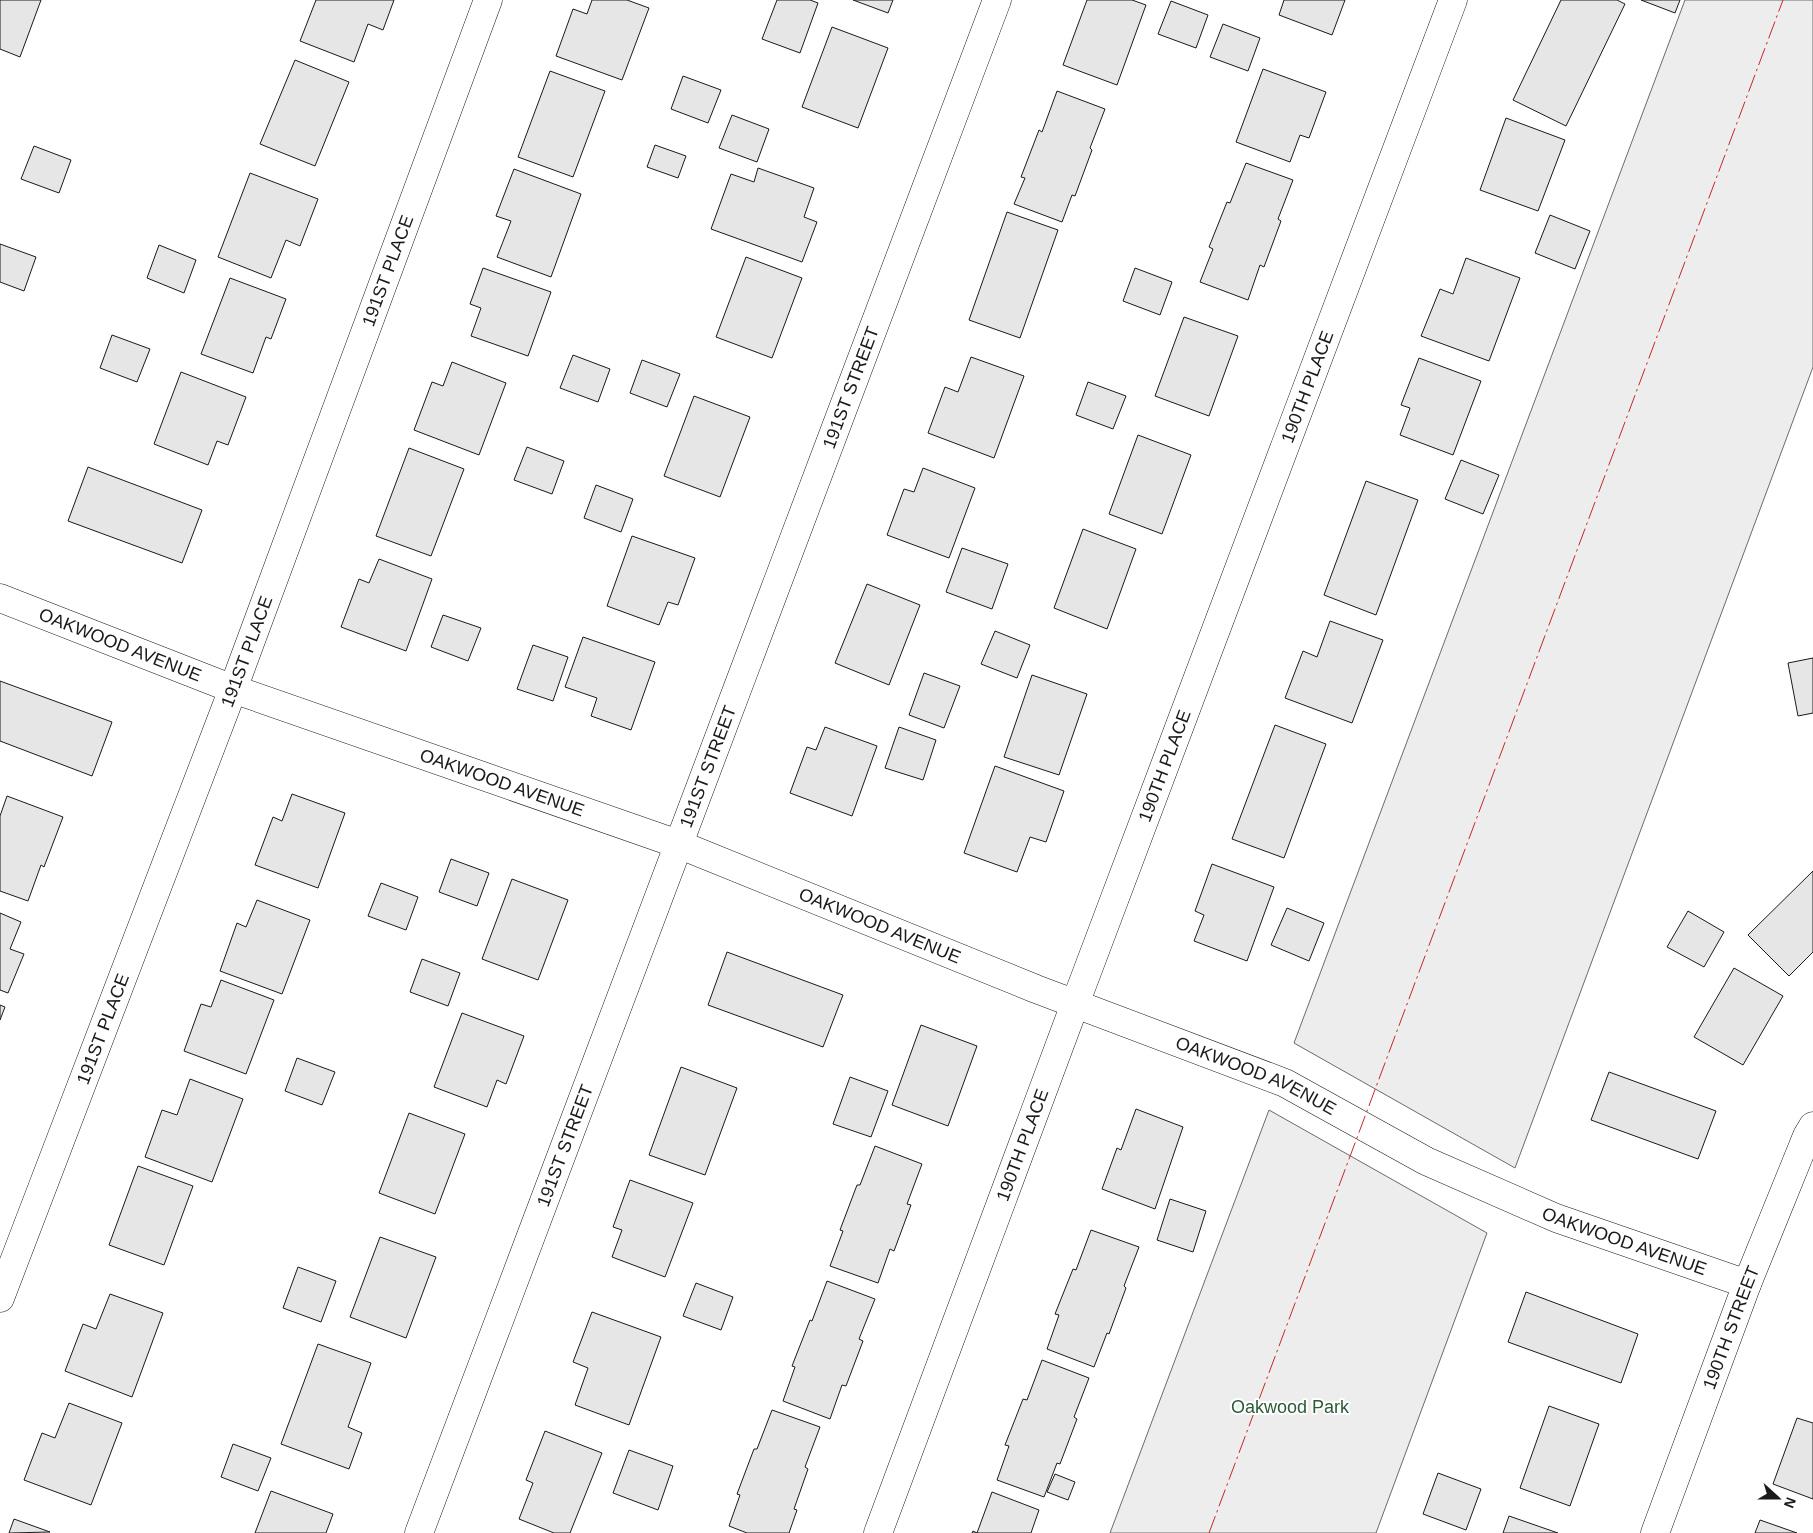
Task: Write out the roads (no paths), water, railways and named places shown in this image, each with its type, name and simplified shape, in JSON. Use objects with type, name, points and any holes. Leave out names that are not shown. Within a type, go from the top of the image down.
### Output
[{"type":"street","name":"191ST PLACE","points":[[0,1298],[233,689],[488,0]]},
{"type":"street","name":"191ST STREET","points":[[419,1533],[997,0]]},
{"type":"street","name":"190TH PLACE","points":[[878,1533],[1453,0]]},
{"type":"street","name":"OAKWOOD AVENUE","points":[[0,598],[233,689],[678,844],[1075,1004],[1285,1083],[1426,1161],[1556,1218],[1747,1284]]},
{"type":"street","name":"190TH STREET","points":[[1655,1533],[1747,1284],[1807,1136],[1813,1126]]},
{"type":"park label","name":"Oakwood Park","points":[[1290,1407]]}]
